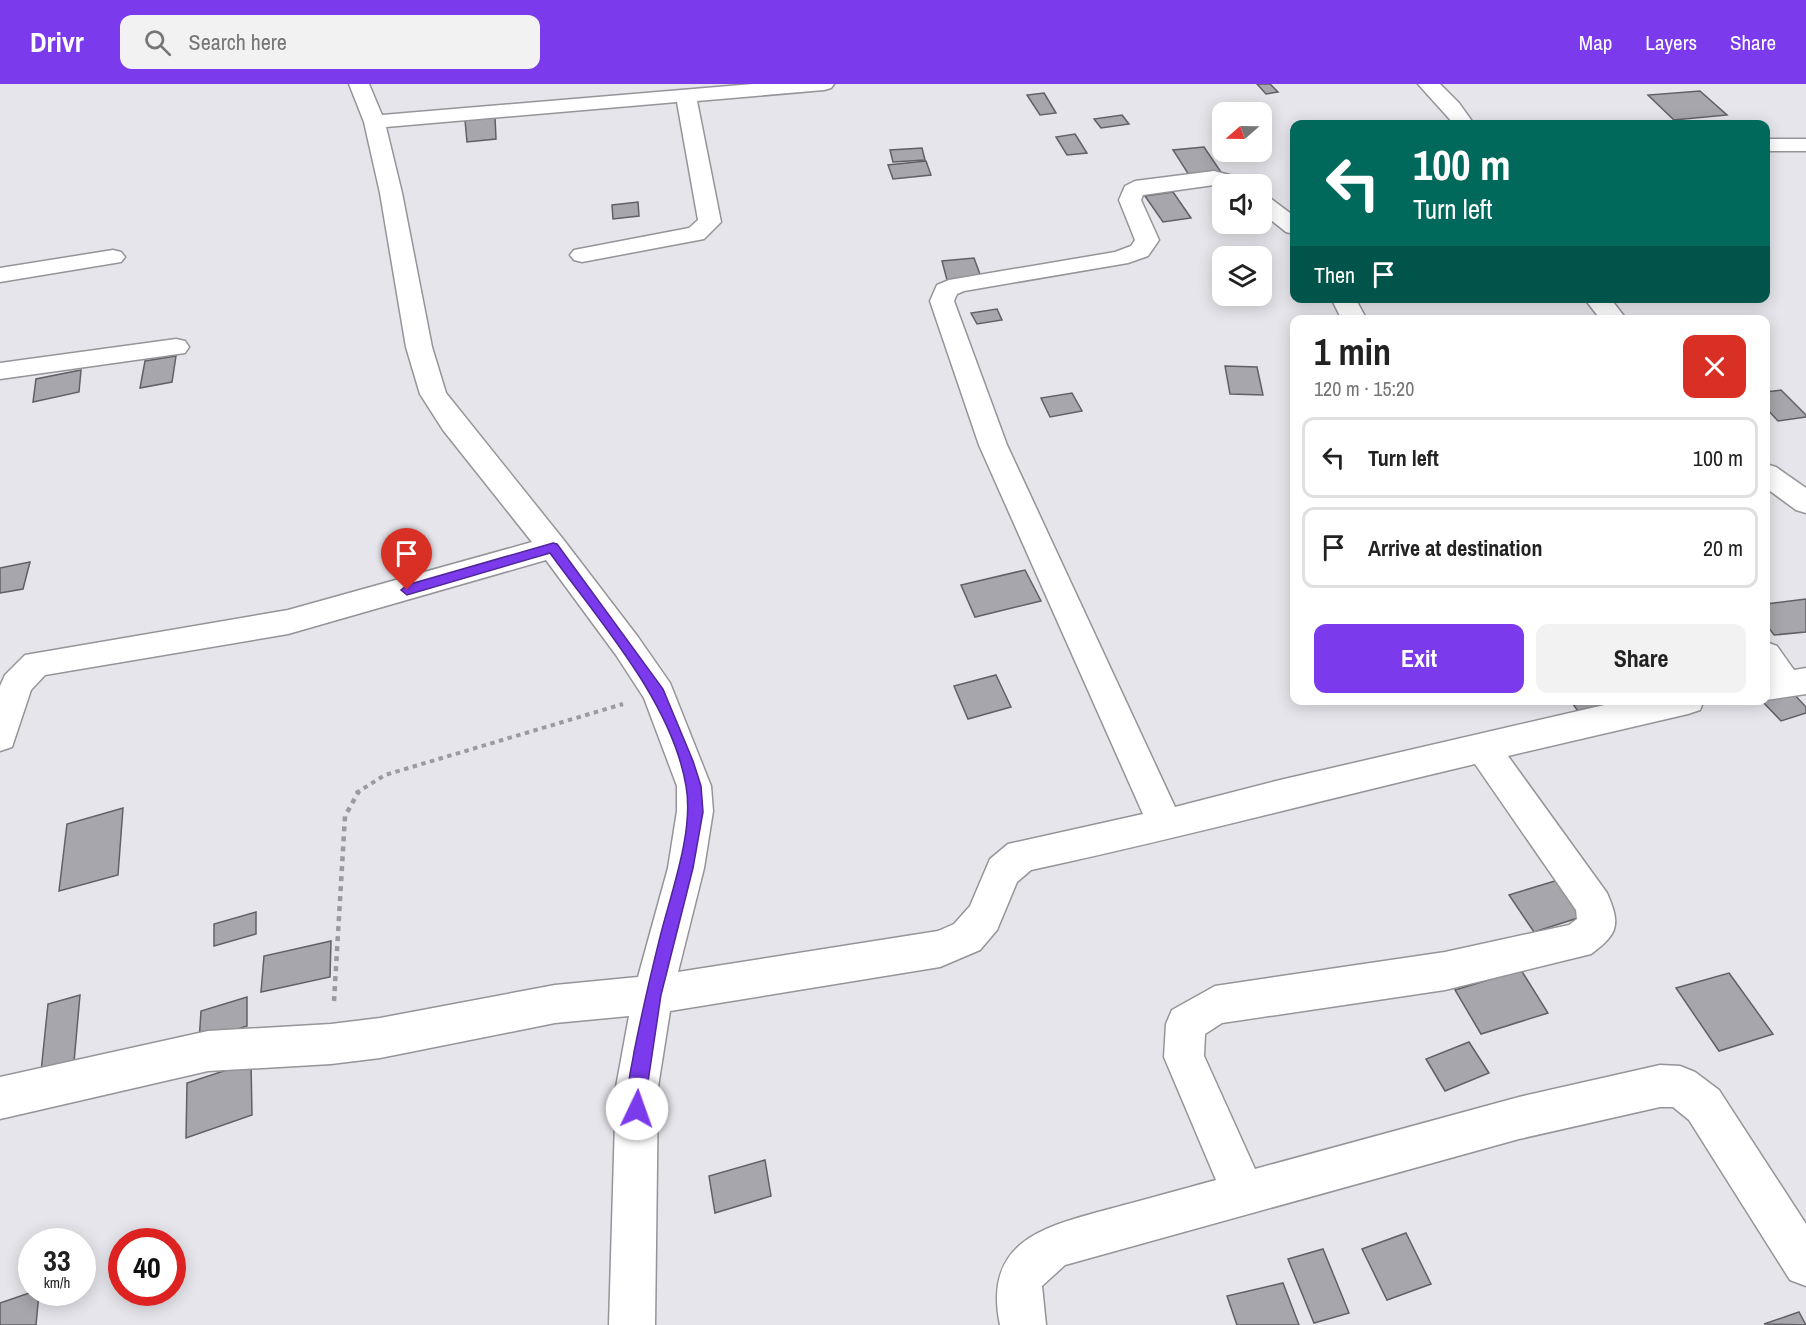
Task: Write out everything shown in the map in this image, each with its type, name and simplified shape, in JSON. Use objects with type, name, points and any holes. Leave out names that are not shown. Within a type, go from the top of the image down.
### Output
[{"type":"street","points":[[358,84],[374,122],[391,193],[419,347],[433,394],[453,423],[553,547],[658,693],[694,786],[695,812],[686,868],[653,995],[637,1087],[632,1325]]},
{"type":"street","points":[[374,122],[824,84]]},
{"type":"street","points":[[1428,84],[1452,107],[1461,120]]},
{"type":"street","points":[[582,255],[696,234],[711,222],[686,96]]},
{"type":"street","points":[[1770,145],[1806,145]]},
{"type":"street","points":[[1166,825],[993,445],[942,301],[946,290],[958,285],[1120,258],[1140,251],[1147,240],[1130,200],[1133,191],[1143,186],[1212,178]]},
{"type":"street","points":[[1272,210],[1290,224]]},
{"type":"street","points":[[0,275],[113,257]]},
{"type":"street","points":[[1600,303],[1611,315]]},
{"type":"street","points":[[0,371],[176,347]]},
{"type":"street","points":[[1770,477],[1806,503]]},
{"type":"street","points":[[0,737],[17,684],[36,664],[288,622],[553,547]]},
{"type":"street","points":[[1770,661],[1786,684]]},
{"type":"street","points":[[0,1098],[208,1051],[331,1044],[380,1038],[555,1004],[653,995],[940,949],[968,937],[984,918],[1003,871],[1022,856],[1166,825],[1280,795],[1484,750],[1627,707],[1644,705]]},
{"type":"street","points":[[1244,1194],[1185,1057],[1186,1024],[1215,1005],[1445,971],[1578,940],[1597,927],[1594,905],[1484,750]]},
{"type":"street","points":[[1023,1325],[1018,1308],[1019,1277],[1033,1259],[1056,1246],[1519,1118],[1660,1086],[1680,1087],[1704,1106],[1806,1264]]},
{"type":"path","points":[[331,1044],[345,816],[356,793],[386,775],[658,693]]},
{"type":"building","points":[[1257,84],[1270,84],[1278,92],[1266,94]]},
{"type":"building","points":[[1700,91],[1727,115],[1674,120],[1648,95]]},
{"type":"building","points":[[1044,93],[1056,113],[1040,115],[1027,95]]},
{"type":"building","points":[[1122,115],[1129,124],[1101,128],[1094,119]]},
{"type":"building","points":[[495,117],[496,139],[467,142],[465,120]]},
{"type":"building","points":[[1075,134],[1087,153],[1067,155],[1056,137]]},
{"type":"building","points":[[1204,147],[1212,162],[1221,172],[1189,175],[1173,150]]},
{"type":"building","points":[[922,148],[925,160],[893,162],[890,150]]},
{"type":"building","points":[[926,161],[931,175],[893,179],[888,165]]},
{"type":"building","points":[[1173,192],[1191,218],[1163,222],[1145,196]]},
{"type":"building","points":[[638,202],[639,216],[613,219],[612,205]]},
{"type":"building","points":[[974,258],[981,277],[947,280],[942,261]]},
{"type":"building","points":[[997,309],[1002,320],[977,324],[971,313]]},
{"type":"building","points":[[176,356],[172,382],[140,388],[145,361]]},
{"type":"building","points":[[1225,366],[1257,367],[1263,395],[1230,394]]},
{"type":"building","points":[[81,370],[79,392],[33,402],[36,379]]},
{"type":"building","points":[[1781,390],[1806,417],[1778,421],[1770,412],[1770,391]]},
{"type":"building","points":[[1072,393],[1082,411],[1050,417],[1041,398]]},
{"type":"building","points":[[30,562],[23,589],[0,593],[0,568]]},
{"type":"building","points":[[1025,570],[1041,601],[975,617],[961,585]]},
{"type":"building","points":[[1806,599],[1806,632],[1774,635],[1770,630],[1770,604]]},
{"type":"building","points":[[996,675],[1011,707],[968,719],[954,686]]},
{"type":"building","points":[[1791,691],[1806,707],[1806,713],[1781,721],[1766,705],[1770,705],[1770,698]]},
{"type":"building","points":[[1574,705],[1619,705],[1580,714]]},
{"type":"building","points":[[123,808],[118,875],[59,891],[67,824]]},
{"type":"building","points":[[1561,879],[1587,915],[1534,932],[1509,895]]},
{"type":"building","points":[[256,912],[256,934],[214,946],[214,924]]},
{"type":"building","points":[[331,941],[330,977],[261,992],[264,956]]},
{"type":"building","points":[[1521,970],[1548,1013],[1481,1034],[1455,990]]},
{"type":"building","points":[[1729,973],[1773,1034],[1719,1051],[1676,988]]},
{"type":"building","points":[[80,995],[74,1062],[41,1072],[48,1004]]},
{"type":"building","points":[[247,997],[247,1026],[199,1042],[201,1011]]},
{"type":"building","points":[[1469,1042],[1489,1073],[1445,1091],[1426,1059]]},
{"type":"building","points":[[251,1062],[252,1115],[186,1138],[187,1083]]},
{"type":"building","points":[[765,1160],[771,1196],[715,1213],[709,1176]]},
{"type":"building","points":[[1406,1233],[1431,1284],[1387,1300],[1362,1249]]},
{"type":"building","points":[[1323,1249],[1349,1313],[1314,1323],[1288,1259]]},
{"type":"building","points":[[1283,1283],[1299,1325],[1237,1325],[1227,1296]]},
{"type":"building","points":[[18,1297],[18,1306],[38,1306],[36,1325],[0,1325],[0,1303]]},
{"type":"building","points":[[1799,1312],[1806,1325],[1764,1324]]},
{"type":"route","points":[[407,590],[553,547],[627,646],[658,693],[694,786],[695,812],[686,868],[653,995],[637,1087],[637,1109]]}]
